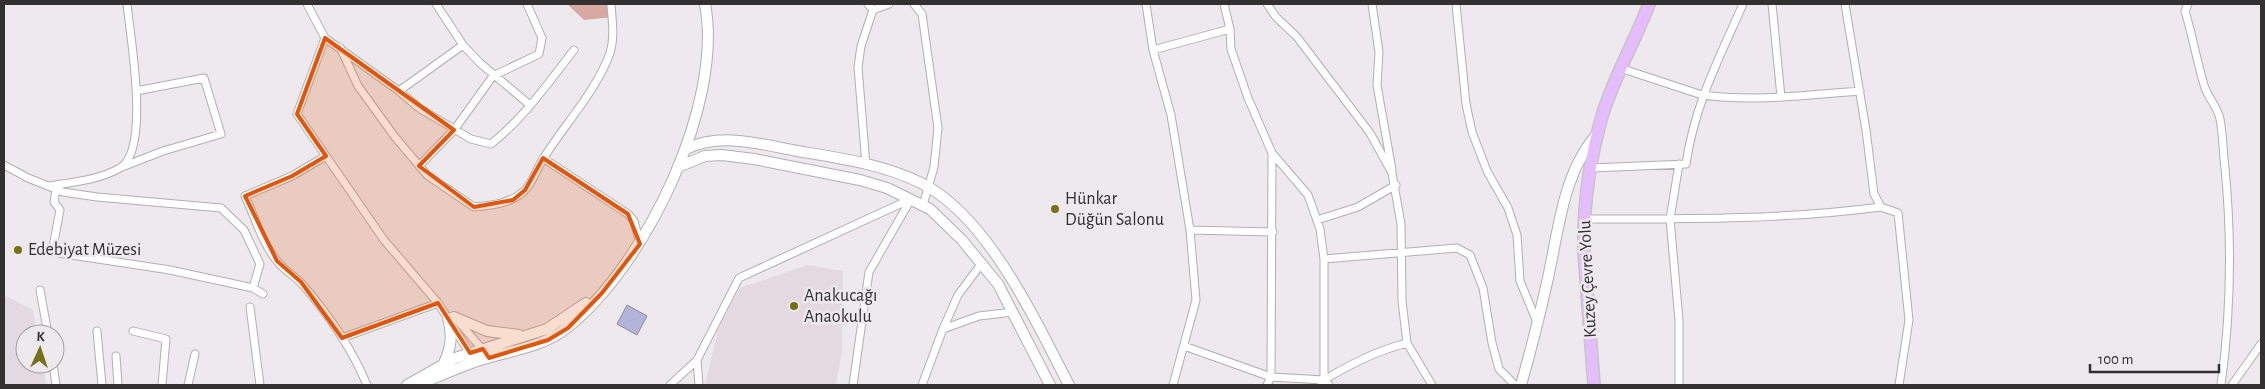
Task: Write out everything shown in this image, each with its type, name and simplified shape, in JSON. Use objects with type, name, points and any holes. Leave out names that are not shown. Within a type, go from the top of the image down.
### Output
[{"type":"main road","name":"Kuzey Çevre Yolu","points":[[1594,385],[1584,252],[1585,219],[1592,168],[1604,113],[1620,68],[1648,4]]},
{"type":"street","points":[[121,167],[132,150],[138,120],[127,4]]},
{"type":"street","points":[[307,4],[325,38],[340,47],[419,108],[471,139],[491,144],[505,133],[530,105],[574,50]]},
{"type":"street","points":[[436,4],[463,45],[493,76],[530,105]]},
{"type":"street","points":[[419,166],[454,130],[493,76],[539,54],[542,38],[528,4]]},
{"type":"street","points":[[340,47],[358,86],[395,138],[427,175],[474,207],[500,204],[513,200],[526,190],[543,158],[601,73],[610,52],[614,31],[611,4]]},
{"type":"street","points":[[486,353],[548,340],[568,328],[602,293],[640,244],[686,149],[698,109],[707,52],[708,19],[705,4]]},
{"type":"street","points":[[866,165],[858,67],[870,7],[889,4]]},
{"type":"street","points":[[914,4],[922,14],[938,128],[934,167],[923,205]]},
{"type":"street","points":[[1146,4],[1153,50],[1171,115],[1190,230],[1196,300],[1173,385]]},
{"type":"street","points":[[1224,4],[1230,29],[1231,50],[1248,98],[1272,152],[1308,194],[1317,220],[1324,259],[1325,384]]},
{"type":"street","points":[[1267,4],[1276,17],[1297,37],[1370,134],[1392,173]]},
{"type":"street","points":[[1372,4],[1379,52],[1378,92],[1383,127],[1396,186],[1401,224],[1402,302],[1407,343],[1432,385]]},
{"type":"street","points":[[1456,4],[1466,104],[1472,132],[1487,171],[1508,208],[1517,235],[1520,281],[1537,323]]},
{"type":"street","points":[[1592,168],[1686,164],[1692,129],[1702,95],[1743,4]]},
{"type":"street","points":[[1772,4],[1781,97]]},
{"type":"street","points":[[1845,4],[1860,91],[1874,194],[1881,207]]},
{"type":"street","points":[[2188,4],[2185,11],[2194,41],[2197,64],[2208,95],[2220,116],[2227,189],[2230,241],[2229,294],[2221,385]]},
{"type":"street","points":[[1153,50],[1230,29]]},
{"type":"street","points":[[325,38],[297,114],[384,240],[451,318],[486,353]]},
{"type":"street","points":[[399,91],[463,45]]},
{"type":"street","points":[[1620,68],[1702,95],[1728,98],[1781,97],[1860,91]]},
{"type":"street","points":[[48,186],[89,179],[163,151],[221,134],[204,78],[136,91]]},
{"type":"street","points":[[1521,385],[1562,210],[1575,166],[1585,148],[1599,132]]},
{"type":"street","points":[[686,149],[712,140],[739,140],[866,165],[899,174],[928,188],[952,205],[998,257],[1024,298],[1070,385]]},
{"type":"street","points":[[1268,385],[1271,377],[1272,152]]},
{"type":"street","points":[[326,156],[292,176],[245,196],[264,239],[277,261],[301,282],[320,305],[342,338],[367,385]]},
{"type":"street","points":[[678,167],[705,156],[754,159],[860,180],[923,205],[955,234],[982,263],[998,284],[1050,385]]},
{"type":"street","points":[[543,158],[628,214],[634,221],[640,244]]},
{"type":"street","points":[[1679,164],[1670,219],[1679,320],[1679,385]]},
{"type":"street","points":[[4,165],[56,190],[97,198],[221,208],[244,230],[260,264],[252,288]]},
{"type":"street","points":[[1317,220],[1358,207],[1396,186]]},
{"type":"street","points":[[56,190],[54,202],[60,210],[52,252],[170,270],[252,288],[264,294]]},
{"type":"street","points":[[670,385],[696,360],[740,278],[911,199]]},
{"type":"street","points":[[853,385],[869,272],[911,199]]},
{"type":"street","points":[[1585,219],[1735,219],[1816,214],[1881,207],[1898,213],[1909,320],[1899,385]]},
{"type":"street","points":[[1190,230],[1273,232]]},
{"type":"street","points":[[1324,259],[1457,248],[1470,255],[1483,288],[1492,343],[1499,369],[1515,385]]},
{"type":"street","points":[[922,385],[958,295],[982,263]]},
{"type":"street","points":[[40,290],[46,324]]},
{"type":"street","points":[[417,385],[430,382],[473,358],[547,329],[602,293]]},
{"type":"street","points":[[342,338],[438,303]]},
{"type":"street","points":[[250,307],[260,385]]},
{"type":"street","points":[[943,329],[979,316],[1013,312]]},
{"type":"street","points":[[451,318],[487,331],[528,335]]},
{"type":"street","points":[[451,318],[473,358]]},
{"type":"street","points":[[442,365],[451,344],[451,318]]},
{"type":"street","points":[[97,331],[102,385]]},
{"type":"street","points":[[133,331],[166,339],[162,385]]},
{"type":"street","points":[[1184,346],[1271,377],[1325,384],[1358,360],[1388,348],[1407,343]]},
{"type":"street","points":[[2232,385],[2261,344]]},
{"type":"street","points":[[188,385],[195,354]]},
{"type":"street","points":[[116,356],[118,385]]},
{"type":"street","points":[[407,385],[442,365],[473,358]]},
{"type":"street","points":[[696,360],[699,385]]},
{"type":"highlighted area","points":[[325,38],[454,130],[419,166],[474,207],[513,200],[525,190],[543,158],[628,214],[640,244],[602,293],[568,328],[548,340],[489,358],[483,349],[470,353],[438,303],[342,338],[301,282],[277,261],[245,196],[292,176],[326,156],[297,114]]},
{"type":"shaded area","points":[[567,4],[609,4],[613,17],[584,20]]},
{"type":"shaded area","points":[[808,265],[843,271],[842,350],[836,385],[705,385],[718,330],[740,288]]},
{"type":"shaded area","points":[[4,295],[33,310],[35,324],[15,324],[15,374],[44,374],[46,384],[4,385]]},
{"type":"water","points":[[627,305],[647,316],[637,335],[617,324]]},
{"type":"place","name":"Hünkar Düğün Salonu","points":[[1055,209]]},
{"type":"place","name":"Edebiyat Müzesi","points":[[18,250]]},
{"type":"place","name":"Anakucağı Anaokulu","points":[[794,306]]}]
